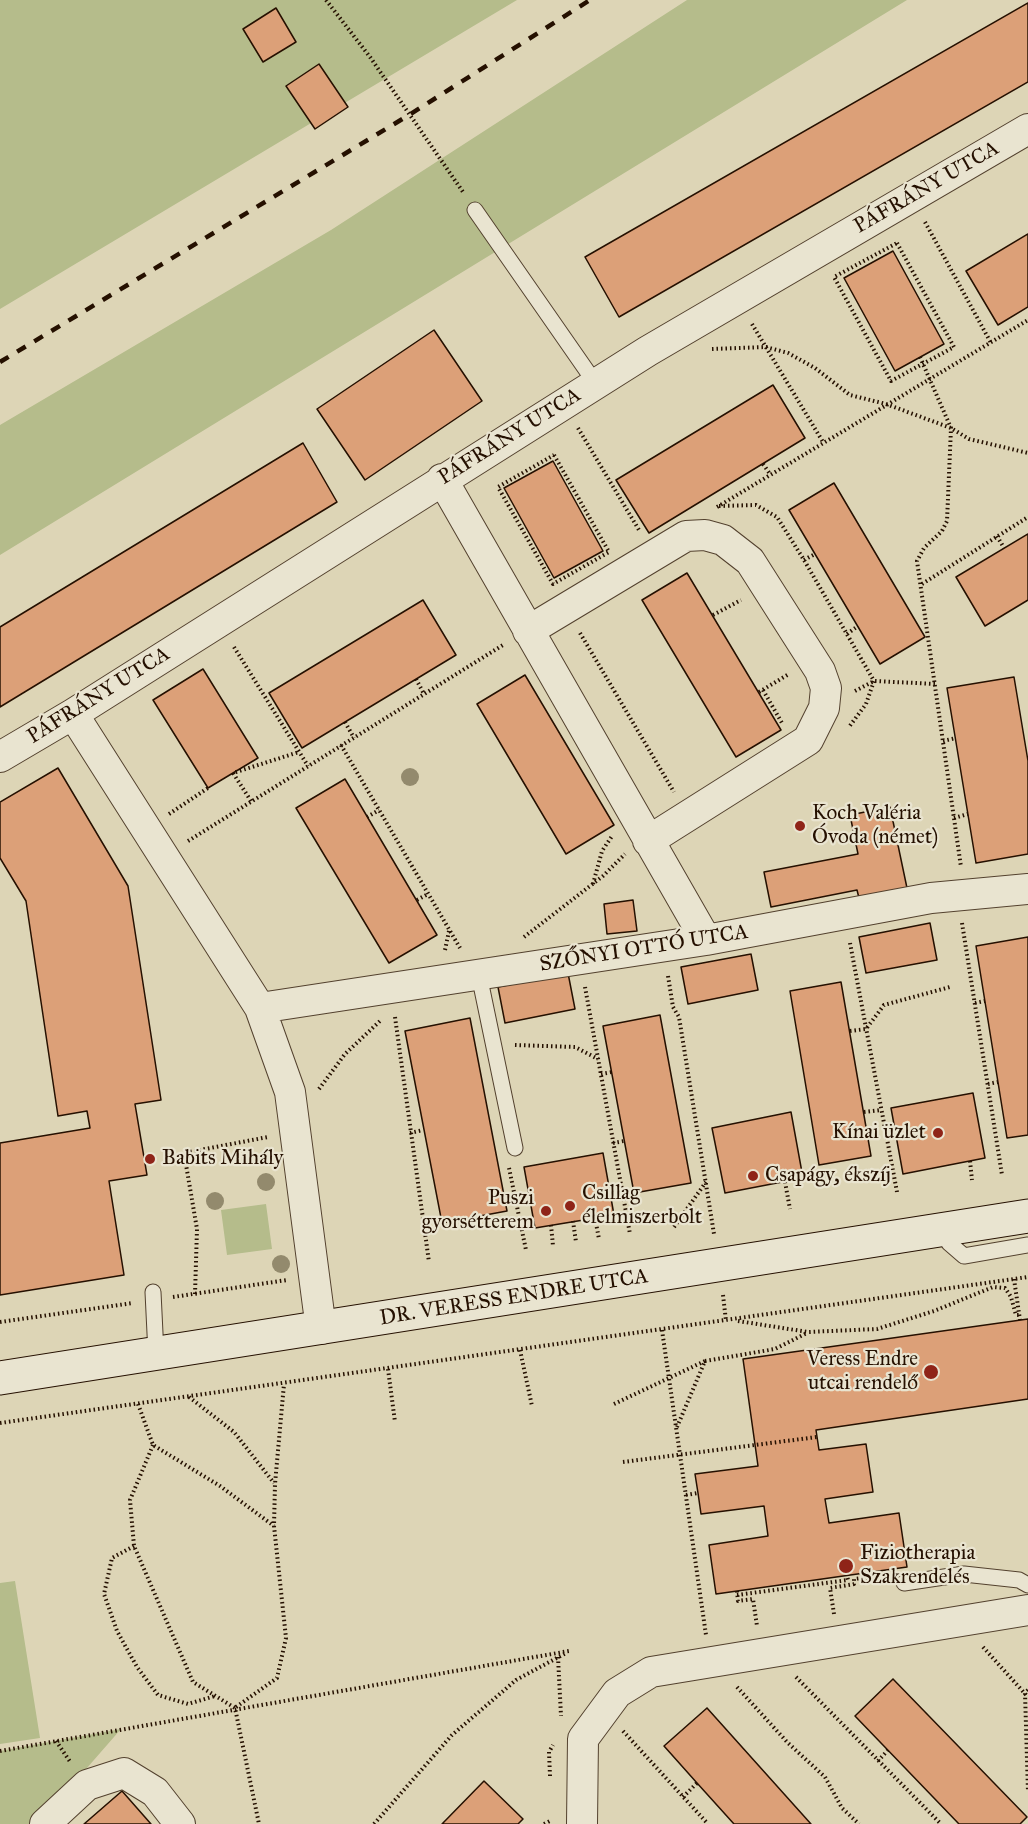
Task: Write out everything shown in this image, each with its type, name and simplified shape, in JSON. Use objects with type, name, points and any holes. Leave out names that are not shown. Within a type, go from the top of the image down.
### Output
[{"type":"street","name":"PÁFRÁNY UTCA","points":[[0,757],[73,714],[563,404],[737,299],[1028,129]]},
{"type":"street","points":[[442,479],[517,637],[638,846],[706,940]]},
{"type":"street","points":[[517,637],[686,536],[705,535],[723,540],[750,561],[820,671],[826,688],[824,708],[808,740],[638,846]]},
{"type":"street","points":[[73,714],[162,818],[260,1008],[290,1092],[321,1329]]},
{"type":"street","name":"SZŐNYI OTTÓ UTCA","points":[[260,1008],[472,965],[581,959],[706,940],[932,898],[1028,889]]},
{"type":"street","name":"DR. VERESS ENDRE UTCA","points":[[0,1378],[1028,1216]]},
{"type":"street","points":[[582,1824],[583,1739],[617,1692],[651,1672],[1028,1610]]},
{"type":"street","points":[[45,1824],[87,1785],[124,1773],[155,1792],[180,1824]]},
{"type":"lane","points":[[475,210],[596,384]]},
{"type":"lane","points":[[472,965],[494,1045],[511,1152]]},
{"type":"lane","points":[[941,1229],[949,1243],[964,1256],[1028,1245]]},
{"type":"lane","points":[[153,1292],[156,1354]]},
{"type":"lane","points":[[904,1583],[964,1574],[1019,1580],[1028,1585]]},
{"type":"path","points":[[326,0],[370,57],[475,210]]},
{"type":"path","points":[[919,213],[991,343]]},
{"type":"path","points":[[897,243],[954,347],[923,363],[891,381],[834,278],[897,243]]},
{"type":"path","points":[[737,299],[823,442]]},
{"type":"path","points":[[710,511],[1028,320]]},
{"type":"path","points":[[706,349],[766,347],[788,352],[815,368],[850,395],[951,428],[969,439],[1028,453]]},
{"type":"path","points":[[920,357],[951,428],[946,521],[942,531],[932,537],[917,561],[962,874]]},
{"type":"path","points":[[563,404],[642,536]]},
{"type":"path","points":[[554,455],[609,552],[553,584],[498,487],[554,455]]},
{"type":"path","points":[[764,464],[770,474]]},
{"type":"path","points":[[718,506],[756,505],[777,517],[847,634],[874,681],[866,704],[847,729]]},
{"type":"path","points":[[921,584],[1028,517]]},
{"type":"path","points":[[996,536],[1004,548]]},
{"type":"path","points":[[804,560],[815,554]]},
{"type":"path","points":[[713,615],[750,595]]},
{"type":"path","points":[[847,634],[858,626]]},
{"type":"path","points":[[578,629],[676,796]]},
{"type":"path","points":[[191,852],[185,842],[517,637]]},
{"type":"path","points":[[232,644],[308,766]]},
{"type":"path","points":[[785,728],[761,691],[794,670],[797,675]]},
{"type":"path","points":[[416,679],[424,694]]},
{"type":"path","points":[[824,708],[874,681],[936,684]]},
{"type":"path","points":[[345,722],[354,738]]},
{"type":"path","points":[[944,741],[956,738]]},
{"type":"path","points":[[341,745],[472,965]]},
{"type":"path","points":[[251,801],[234,773],[299,752]]},
{"type":"path","points":[[162,818],[208,788]]},
{"type":"path","points":[[367,817],[379,810]]},
{"type":"path","points":[[954,818],[968,813]]},
{"type":"path","points":[[593,885],[602,851],[618,828]]},
{"type":"path","points":[[518,942],[593,885],[638,846]]},
{"type":"path","points":[[417,900],[428,894]]},
{"type":"path","points":[[962,921],[1002,1175]]},
{"type":"path","points":[[848,933],[897,1192]]},
{"type":"path","points":[[581,959],[630,1234]]},
{"type":"path","points":[[667,965],[674,1007],[680,1017],[712,1222]]},
{"type":"path","points":[[850,1031],[866,1029],[884,1005],[950,987]]},
{"type":"path","points":[[975,1003],[985,1001]]},
{"type":"path","points":[[394,1007],[429,1262]]},
{"type":"path","points":[[318,1090],[345,1054],[386,1015]]},
{"type":"path","points":[[494,1045],[575,1047],[598,1059]]},
{"type":"path","points":[[601,1074],[612,1072]]},
{"type":"path","points":[[988,1084],[998,1082]]},
{"type":"path","points":[[864,1112],[881,1110]]},
{"type":"path","points":[[410,1133],[423,1130]]},
{"type":"path","points":[[195,1294],[197,1229],[183,1153],[296,1133]]},
{"type":"path","points":[[613,1143],[624,1141]]},
{"type":"path","points":[[511,1152],[526,1250]]},
{"type":"path","points":[[969,1161],[972,1180]]},
{"type":"path","points":[[674,1227],[706,1181]]},
{"type":"path","points":[[785,1182],[790,1209]]},
{"type":"path","points":[[595,1218],[599,1239]]},
{"type":"path","points":[[573,1221],[576,1242]]},
{"type":"path","points":[[550,1225],[553,1246]]},
{"type":"path","points":[[0,1423],[1028,1277]]},
{"type":"path","points":[[733,1320],[807,1332],[878,1329],[934,1311],[993,1287],[1005,1288],[1011,1297],[1016,1316],[1020,1317],[1014,1279]]},
{"type":"path","points":[[662,1330],[706,1638]]},
{"type":"path","points":[[614,1404],[705,1361],[775,1349],[807,1332]]},
{"type":"path","points":[[520,1350],[532,1406]]},
{"type":"path","points":[[676,1428],[705,1361]]},
{"type":"path","points":[[388,1369],[395,1422]]},
{"type":"path","points":[[235,1708],[277,1678],[286,1638],[274,1526],[275,1484],[284,1383]]},
{"type":"path","points":[[189,1397],[234,1432],[275,1484]]},
{"type":"path","points":[[138,1404],[153,1445],[213,1480],[274,1526]]},
{"type":"path","points":[[623,1462],[817,1437]]},
{"type":"path","points":[[153,1445],[130,1500],[134,1546],[194,1683],[235,1708],[258,1824]]},
{"type":"path","points":[[686,1495],[698,1493]]},
{"type":"path","points":[[134,1546],[112,1558],[104,1594],[117,1631],[137,1667],[158,1695],[188,1704],[216,1696]]},
{"type":"path","points":[[758,1630],[753,1599],[738,1601],[737,1593],[885,1575]]},
{"type":"path","points":[[834,1618],[830,1588],[854,1584],[854,1579]]},
{"type":"path","points":[[977,1640],[1027,1693],[1028,1792]]},
{"type":"path","points":[[0,1751],[569,1651],[516,1680],[452,1735],[374,1824]]},
{"type":"path","points":[[803,1670],[791,1672],[941,1824]]},
{"type":"path","points":[[745,1680],[733,1682],[788,1743],[825,1777],[842,1808],[859,1824]]},
{"type":"path","points":[[619,1726],[708,1824]]},
{"type":"path","points":[[878,1761],[888,1750]]},
{"type":"path","points":[[683,1797],[697,1783]]},
{"type":"path","points":[[544,1824],[553,1819]]},
{"type":"green space","points":[[0,0],[517,0],[0,309]]},
{"type":"green space","points":[[687,0],[907,0],[0,555],[0,425],[331,230]]},
{"type":"green space","points":[[266,1204],[272,1249],[227,1255],[221,1210]]},
{"type":"green space","points":[[15,1581],[40,1738],[0,1744],[0,1583]]},
{"type":"green space","points":[[121,1729],[38,1824],[0,1824],[0,1751]]},
{"type":"building","points":[[1028,3],[1028,82],[619,317],[585,257]]},
{"type":"building","points":[[276,8],[296,42],[263,62],[243,29]]},
{"type":"building","points":[[319,64],[348,107],[315,129],[286,86]]},
{"type":"building","points":[[1028,234],[1028,307],[998,325],[966,271]]},
{"type":"building","points":[[893,251],[944,344],[895,371],[844,278]]},
{"type":"building","points":[[434,330],[482,401],[365,480],[317,409]]},
{"type":"building","points":[[773,385],[805,438],[649,533],[616,480]]},
{"type":"building","points":[[303,443],[337,502],[0,707],[0,627]]},
{"type":"building","points":[[553,461],[603,551],[554,578],[504,488]]},
{"type":"building","points":[[834,483],[925,637],[880,664],[789,510]]},
{"type":"building","points":[[1028,534],[1028,600],[985,626],[956,577]]},
{"type":"building","points":[[687,573],[781,730],[736,757],[642,600]]},
{"type":"building","points":[[423,600],[456,655],[302,748],[269,693]]},
{"type":"building","points":[[203,669],[258,758],[208,788],[153,700]]},
{"type":"building","points":[[525,675],[614,825],[566,854],[477,704]]},
{"type":"building","points":[[1014,677],[1028,761],[1028,854],[976,863],[947,688]]},
{"type":"building","points":[[58,768],[128,886],[161,1100],[135,1104],[147,1175],[109,1181],[124,1275],[0,1295],[0,1143],[90,1128],[87,1111],[58,1116],[26,901],[0,858],[0,802]]},
{"type":"building","points":[[345,779],[437,935],[389,963],[296,808]]},
{"type":"building","points":[[890,807],[907,888],[859,898],[857,890],[771,907],[764,872],[858,854],[850,815]]},
{"type":"building","points":[[633,900],[637,931],[607,934],[604,904]]},
{"type":"building","points":[[930,923],[937,960],[866,973],[859,937]]},
{"type":"building","points":[[1028,937],[1028,1135],[1007,1138],[976,946]]},
{"type":"building","points":[[751,954],[758,990],[688,1004],[681,967]]},
{"type":"building","points":[[568,973],[575,1009],[505,1023],[498,987]]},
{"type":"building","points":[[841,982],[871,1156],[819,1165],[790,991]]},
{"type":"building","points":[[660,1015],[691,1183],[634,1193],[603,1026]]},
{"type":"building","points":[[470,1018],[507,1211],[442,1223],[405,1031]]},
{"type":"building","name":"Kínai üzlet","points":[[973,1093],[985,1158],[903,1174],[891,1108]]},
{"type":"building","points":[[791,1112],[803,1178],[725,1193],[712,1128]]},
{"type":"building","points":[[603,1153],[614,1215],[535,1228],[524,1167]]},
{"type":"building","points":[[1028,1319],[1028,1399],[816,1430],[819,1450],[866,1444],[873,1492],[825,1499],[829,1523],[899,1513],[907,1567],[716,1594],[709,1545],[768,1536],[764,1506],[701,1514],[695,1474],[758,1466],[743,1359]]},
{"type":"building","points":[[893,1679],[1027,1817],[1020,1824],[959,1824],[855,1716]]},
{"type":"building","points":[[707,1708],[811,1824],[734,1824],[697,1783],[664,1746]]},
{"type":"building","points":[[484,1781],[523,1819],[518,1824],[442,1824]]},
{"type":"building","points":[[122,1791],[151,1824],[84,1824]]},
{"type":"railway","points":[[0,362],[409,115],[590,0]]},
{"type":"place","name":"Koch Valéria Óvoda (német)","points":[[800,826]]},
{"type":"place","name":"Kínai üzlet","points":[[938,1133]]},
{"type":"place","name":"Babits Mihály","points":[[150,1159]]},
{"type":"place","name":"Csapágy, ékszíj","points":[[753,1176]]},
{"type":"place","name":"Csillag élelmiszerbolt","points":[[570,1206]]},
{"type":"place","name":"Puszi gyorsétterem","points":[[546,1211]]},
{"type":"place","name":"Veress Endre utcai rendelő","points":[[931,1372]]},
{"type":"place","name":"Fiziotherapia Szakrendelés","points":[[846,1566]]}]
